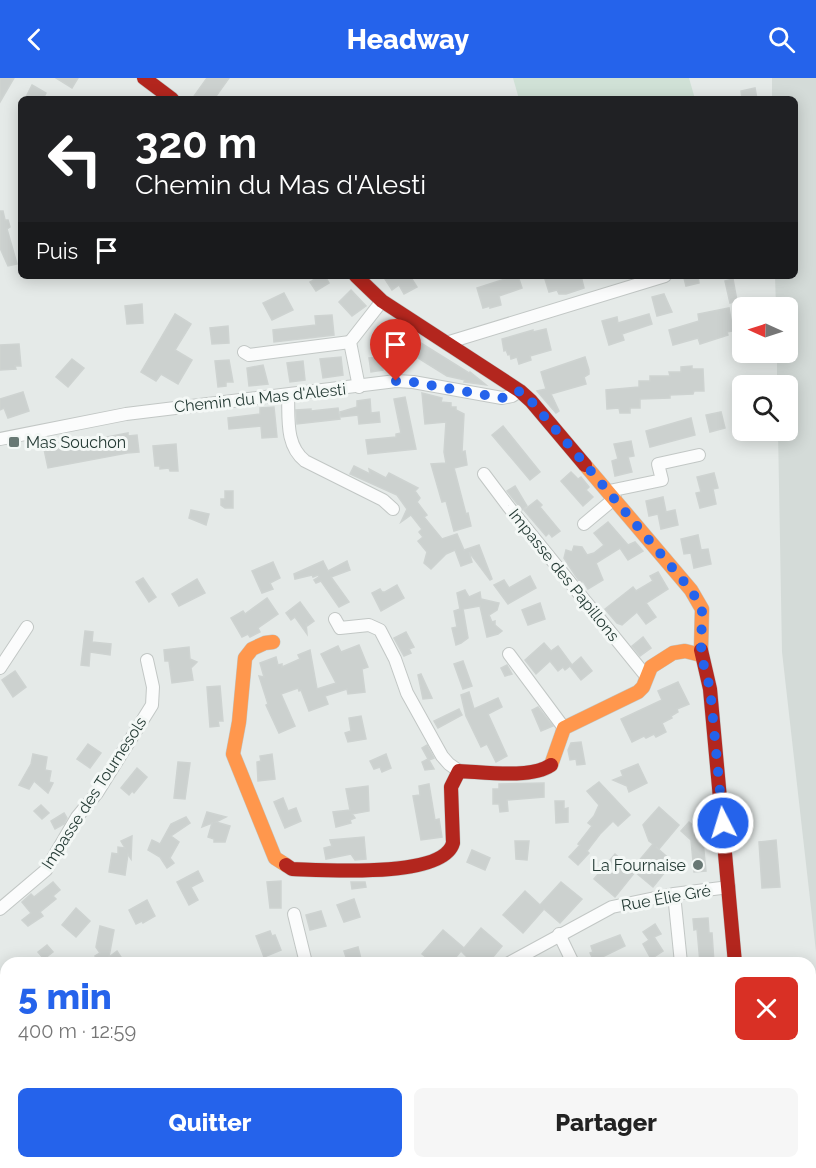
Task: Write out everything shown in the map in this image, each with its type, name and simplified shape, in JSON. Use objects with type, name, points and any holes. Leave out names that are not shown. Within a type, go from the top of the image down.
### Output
[{"type":"street","points":[[144,78],[168,96]]},
{"type":"street","points":[[359,279],[382,301],[520,391],[531,401],[691,590],[702,609],[701,655],[710,688],[735,957]]},
{"type":"street","points":[[446,343],[655,279]]},
{"type":"street","points":[[244,352],[249,355],[350,342],[382,301]]},
{"type":"street","points":[[350,342],[359,387]]},
{"type":"street","name":"Chemin du Mas d'Alesti","points":[[0,439],[126,414],[396,381],[501,398],[512,396],[520,391]]},
{"type":"street","points":[[288,395],[291,442],[296,454],[393,509]]},
{"type":"street","points":[[584,524],[612,495],[662,480],[658,464],[699,455]]},
{"type":"street","name":"Impasse des Papillons","points":[[484,474],[646,676]]},
{"type":"street","points":[[335,619],[340,628],[369,625],[380,630],[395,659],[407,693],[442,756],[459,771],[507,773],[545,769],[551,766],[564,728],[638,692],[643,687],[651,668],[673,653],[685,651],[701,655]]},
{"type":"street","points":[[0,668],[27,627]]},
{"type":"street","points":[[273,642],[252,649],[245,658],[239,722],[233,754],[275,858],[282,864],[292,868],[360,872],[420,866],[442,858],[451,850],[453,843],[451,787],[459,771]]},
{"type":"street","points":[[509,654],[564,728]]},
{"type":"street","name":"Impasse des Tournesols","points":[[0,909],[46,870],[77,817],[97,793],[152,705],[153,687],[147,660]]},
{"type":"street","name":"Rue Élie Gré","points":[[519,957],[612,907],[674,894],[729,887]]},
{"type":"street","points":[[674,894],[680,957]]},
{"type":"street","points":[[294,914],[305,957]]},
{"type":"street","points":[[559,934],[570,957]]},
{"type":"shaded area","points":[[772,78],[816,78],[816,952],[782,652],[778,441],[798,441],[798,375],[777,375],[777,363],[798,363],[798,297],[776,297],[775,279],[798,279],[798,96],[772,96]]},
{"type":"green space","points":[[513,78],[689,78],[694,96],[518,96]]},
{"type":"building","points":[[0,78],[14,78],[0,102]]},
{"type":"building","points":[[56,78],[78,78],[72,88]]},
{"type":"building","points":[[207,78],[229,78],[216,96],[194,96]]},
{"type":"building","points":[[32,85],[46,93],[44,96],[26,96]]},
{"type":"building","points":[[755,88],[756,96],[742,96],[741,91]]},
{"type":"building","points":[[0,211],[3,211],[5,220],[8,220],[10,227],[7,229],[17,264],[8,266],[0,248]]},
{"type":"building","points":[[327,279],[329,283],[316,291],[310,282]]},
{"type":"building","points":[[385,279],[412,279],[417,287],[404,294],[399,285],[392,290]]},
{"type":"building","points":[[505,279],[519,279],[522,288],[499,296],[501,305],[483,308],[477,288]]},
{"type":"building","points":[[545,279],[582,279],[584,288],[566,294],[559,294],[557,290],[549,292]]},
{"type":"building","points":[[684,279],[698,279],[699,283],[686,286]]},
{"type":"building","points":[[733,279],[736,297],[732,297],[730,303],[725,281]]},
{"type":"building","points":[[351,290],[366,306],[352,316],[339,302]]},
{"type":"building","points":[[284,293],[293,310],[272,320],[263,303]]},
{"type":"building","points":[[664,294],[672,312],[657,316],[652,297]]},
{"type":"building","points":[[142,304],[143,323],[127,324],[125,306]]},
{"type":"building","points":[[729,308],[732,331],[727,332],[728,335],[700,344],[698,338],[673,345],[669,330],[699,321],[698,314]]},
{"type":"building","points":[[175,314],[191,324],[175,350],[192,360],[178,384],[161,374],[156,381],[141,372]]},
{"type":"building","points":[[649,314],[652,324],[622,334],[624,340],[609,345],[602,321],[617,317],[618,323]]},
{"type":"building","points":[[332,315],[334,335],[274,342],[273,330],[316,325],[315,316]]},
{"type":"building","points":[[389,320],[400,327],[391,340],[380,332]]},
{"type":"building","points":[[228,326],[229,343],[212,344],[210,328]]},
{"type":"building","points":[[546,329],[551,350],[530,356],[531,360],[519,364],[517,357],[511,359],[510,354],[504,351],[502,339],[533,330],[533,332]]},
{"type":"building","points":[[416,340],[470,372],[486,385],[464,382],[465,380],[447,376],[409,352]]},
{"type":"building","points":[[19,344],[21,366],[15,366],[16,369],[0,370],[0,345]]},
{"type":"building","points":[[341,357],[343,375],[323,378],[320,359]]},
{"type":"building","points":[[382,357],[383,370],[371,372],[369,358]]},
{"type":"building","points":[[585,357],[589,370],[589,374],[584,377],[586,384],[551,394],[559,411],[556,413],[537,391],[546,389],[541,372]]},
{"type":"building","points":[[72,359],[84,368],[68,387],[56,377]]},
{"type":"building","points":[[229,360],[233,382],[226,382],[226,386],[218,387],[215,361]]},
{"type":"building","points":[[303,361],[305,380],[290,382],[287,363]]},
{"type":"building","points":[[263,365],[268,384],[249,386],[247,368]]},
{"type":"building","points":[[692,366],[692,369],[703,369],[704,391],[670,395],[670,398],[640,399],[640,408],[630,408],[630,413],[620,413],[619,408],[607,409],[606,390],[639,387],[639,381],[650,381],[650,376],[670,376],[669,372],[681,372],[681,367]]},
{"type":"building","points":[[23,392],[29,411],[8,418],[4,408],[0,410],[0,399]]},
{"type":"building","points":[[422,393],[442,398],[441,402],[451,403],[451,407],[456,407],[456,410],[464,414],[462,452],[465,451],[467,465],[454,468],[471,526],[454,531],[446,501],[442,502],[431,464],[446,463],[444,452],[446,422],[425,424]]},
{"type":"building","points":[[405,397],[416,449],[368,454],[366,440],[396,437],[396,434],[401,433],[394,399]]},
{"type":"building","points":[[370,399],[371,413],[379,412],[380,422],[359,424],[358,415],[341,417],[340,412],[357,407],[357,401]]},
{"type":"building","points":[[274,407],[277,437],[262,438],[261,426],[229,429],[228,418],[260,414],[260,408]]},
{"type":"building","points":[[338,408],[340,419],[297,424],[296,410]]},
{"type":"building","points":[[721,412],[725,428],[710,432],[706,415]]},
{"type":"building","points":[[691,418],[695,435],[650,447],[646,431]]},
{"type":"building","points":[[503,426],[540,472],[530,480],[492,435]]},
{"type":"building","points":[[128,433],[128,436],[137,435],[139,452],[48,468],[44,449]]},
{"type":"building","points":[[631,441],[634,456],[628,457],[632,472],[615,476],[612,461],[618,459],[614,444]]},
{"type":"building","points":[[176,444],[178,471],[170,471],[169,468],[160,469],[160,466],[155,466],[153,446]]},
{"type":"building","points":[[354,466],[370,474],[369,469],[386,478],[389,473],[418,488],[415,491],[420,498],[417,502],[427,515],[424,517],[442,539],[457,534],[464,550],[479,545],[492,579],[490,580],[469,552],[472,562],[461,566],[455,550],[446,554],[431,569],[424,563],[427,552],[418,541],[423,537],[419,532],[422,529],[411,515],[401,522],[407,509],[397,495],[350,474]]},
{"type":"building","points":[[571,472],[578,479],[581,477],[589,487],[586,490],[593,497],[583,506],[561,481]]},
{"type":"building","points":[[714,473],[718,488],[713,489],[716,504],[700,508],[696,493],[701,492],[697,477]]},
{"type":"building","points":[[515,486],[527,506],[522,510],[507,491]]},
{"type":"building","points":[[225,491],[233,491],[233,508],[225,508],[221,505],[221,499],[225,499]]},
{"type":"building","points":[[663,497],[666,512],[675,510],[678,525],[661,529],[658,514],[649,516],[646,501]]},
{"type":"building","points":[[537,500],[560,531],[552,537],[549,533],[546,536],[524,510]]},
{"type":"building","points":[[191,510],[209,514],[206,525],[189,518]]},
{"type":"building","points":[[608,522],[628,545],[635,542],[643,551],[628,560],[620,548],[596,563],[603,580],[588,589],[583,581],[581,583],[564,558],[566,550],[572,552],[574,546],[582,547],[587,555],[594,553],[604,545],[594,533]]},
{"type":"building","points":[[698,535],[701,550],[708,549],[711,564],[694,568],[691,553],[684,554],[681,539]]},
{"type":"building","points":[[323,561],[328,571],[347,561],[350,570],[331,577],[349,602],[339,607],[321,581],[316,583],[314,580],[319,577],[318,575],[295,579],[294,574]]},
{"type":"building","points":[[273,562],[280,578],[270,583],[273,589],[262,593],[252,571]]},
{"type":"building","points":[[658,572],[668,589],[646,603],[656,617],[646,624],[637,612],[622,625],[617,623],[605,609],[633,587],[636,591],[653,581],[650,576]]},
{"type":"building","points":[[530,576],[536,588],[508,604],[494,585],[504,580],[509,588]]},
{"type":"building","points":[[143,578],[156,597],[149,602],[136,582]]},
{"type":"building","points":[[197,579],[205,593],[179,606],[172,594]]},
{"type":"building","points":[[397,585],[404,598],[381,611],[372,593],[380,589],[385,592]]},
{"type":"building","points":[[465,590],[469,597],[480,592],[481,599],[499,603],[497,610],[489,615],[492,622],[495,621],[495,625],[502,631],[487,637],[480,606],[463,609],[468,638],[456,645],[452,628],[457,627],[454,611],[460,609],[457,593]]},
{"type":"building","points":[[267,598],[278,614],[258,628],[260,632],[250,637],[248,634],[242,637],[231,618],[243,611],[245,614]]},
{"type":"building","points":[[300,602],[314,621],[307,626],[306,623],[307,634],[295,617],[291,620],[286,613]]},
{"type":"building","points":[[540,603],[545,619],[528,625],[522,610]]},
{"type":"building","points":[[85,631],[93,632],[92,642],[111,644],[110,655],[90,652],[89,666],[81,665]]},
{"type":"building","points":[[406,632],[414,647],[409,649],[411,653],[404,656],[394,638]]},
{"type":"building","points":[[643,637],[651,648],[640,656],[632,646]]},
{"type":"building","points":[[544,643],[551,651],[558,646],[572,665],[581,657],[592,671],[581,680],[570,666],[558,671],[550,661],[536,674],[525,660]]},
{"type":"building","points":[[359,645],[368,667],[362,669],[365,692],[348,694],[347,689],[325,696],[328,704],[309,711],[301,690],[299,691],[298,688],[281,694],[295,726],[279,733],[266,705],[268,704],[259,676],[264,677],[260,663],[276,657],[278,665],[282,664],[282,667],[300,659],[298,655],[310,650],[317,689],[336,683],[321,654],[338,646],[341,652]]},
{"type":"building","points":[[189,647],[190,659],[197,662],[191,668],[193,680],[172,683],[169,661],[165,661],[164,650]]},
{"type":"building","points":[[463,661],[472,686],[463,689],[454,664]]},
{"type":"building","points":[[507,665],[512,674],[505,676],[501,668]]},
{"type":"building","points":[[15,671],[26,687],[13,697],[2,680]]},
{"type":"building","points":[[421,674],[432,698],[423,699],[418,675]]},
{"type":"building","points":[[678,682],[689,704],[677,709],[678,712],[671,716],[672,718],[662,723],[666,732],[656,737],[654,734],[646,738],[644,736],[632,742],[621,719],[662,700],[658,691]]},
{"type":"building","points":[[220,686],[223,721],[218,721],[219,726],[210,727],[207,687]]},
{"type":"building","points":[[469,692],[474,709],[498,698],[502,707],[488,714],[507,756],[496,762],[487,744],[481,747],[466,716],[461,695]]},
{"type":"building","points":[[538,707],[553,726],[541,731],[532,710]]},
{"type":"building","points":[[459,709],[462,715],[438,728],[434,721]]},
{"type":"building","points":[[361,716],[366,739],[348,742],[345,733],[351,731],[349,718]]},
{"type":"building","points":[[581,742],[585,764],[577,765],[576,759],[570,760],[568,750],[571,743]]},
{"type":"building","points":[[88,744],[101,753],[90,768],[77,759]]},
{"type":"building","points":[[427,745],[434,758],[429,760],[434,769],[425,770],[422,762],[428,759],[422,748]]},
{"type":"building","points":[[33,754],[47,757],[45,770],[51,771],[49,782],[53,783],[48,793],[34,781],[29,789],[19,785],[31,764]]},
{"type":"building","points":[[272,754],[275,779],[258,781],[257,762],[261,761],[260,756]]},
{"type":"building","points":[[386,754],[391,768],[382,772],[380,767],[374,769],[370,761]]},
{"type":"building","points":[[178,762],[190,763],[185,799],[174,798]]},
{"type":"building","points":[[638,764],[647,783],[629,792],[627,786],[613,780],[623,776],[621,771]]},
{"type":"building","points":[[137,768],[147,777],[134,793],[132,791],[129,795],[121,788]]},
{"type":"building","points":[[599,782],[630,815],[618,826],[613,821],[600,834],[587,851],[589,853],[578,865],[569,857],[592,826],[588,823],[599,805],[587,791]]},
{"type":"building","points":[[544,783],[544,797],[507,800],[508,811],[500,812],[499,804],[493,804],[493,789],[499,789],[499,784]]},
{"type":"building","points":[[429,784],[435,820],[439,819],[442,837],[421,840],[413,796],[420,795],[419,786]]},
{"type":"building","points":[[368,786],[369,811],[352,814],[355,818],[350,820],[351,823],[336,827],[333,812],[350,810],[346,789]]},
{"type":"building","points":[[283,798],[288,811],[296,808],[301,821],[285,828],[274,802]]},
{"type":"building","points":[[555,801],[564,801],[564,809],[568,808],[568,822],[556,823]]},
{"type":"building","points":[[41,805],[49,813],[42,819],[34,811]]},
{"type":"building","points":[[659,807],[679,825],[659,849],[656,847],[673,862],[653,887],[635,872],[615,897],[594,879],[615,854],[632,869],[653,844],[649,841],[643,825]]},
{"type":"building","points":[[207,812],[226,817],[216,822],[230,826],[225,842],[214,842],[214,839],[208,837],[212,823],[202,827]]},
{"type":"building","points":[[64,813],[67,818],[64,824],[55,829],[51,821]]},
{"type":"building","points":[[186,817],[190,823],[171,836],[179,842],[170,858],[174,863],[167,868],[160,857],[148,850],[152,840],[160,844],[171,824]]},
{"type":"building","points":[[689,822],[702,832],[706,871],[694,872],[691,840],[681,831]]},
{"type":"building","points":[[132,836],[131,859],[128,854],[125,875],[109,872],[112,853],[118,854],[118,847],[125,848],[121,841]]},
{"type":"building","points":[[364,837],[366,859],[355,860],[351,854],[326,859],[324,848],[332,846],[330,840]]},
{"type":"building","points":[[776,840],[780,887],[762,888],[759,842]]},
{"type":"building","points":[[515,841],[529,841],[527,860],[516,859]]},
{"type":"building","points":[[472,850],[490,858],[485,870],[467,862]]},
{"type":"building","points":[[198,871],[203,881],[191,887],[198,900],[189,905],[177,882]]},
{"type":"building","points":[[281,881],[281,908],[270,908],[267,882]]},
{"type":"building","points":[[53,882],[60,890],[53,896],[56,899],[40,912],[43,916],[28,926],[22,920],[31,913],[22,902],[31,894],[34,897]]},
{"type":"building","points":[[351,882],[365,882],[366,887],[352,889]]},
{"type":"building","points":[[561,882],[582,899],[560,923],[544,909],[523,933],[503,915],[525,891],[540,905]]},
{"type":"building","points":[[354,899],[360,917],[344,922],[337,905]]},
{"type":"building","points":[[147,900],[155,916],[136,924],[129,910]]},
{"type":"building","points":[[76,908],[90,921],[76,937],[62,925]]},
{"type":"building","points":[[321,911],[326,926],[310,930],[306,915]]},
{"type":"building","points":[[708,918],[709,933],[712,933],[714,957],[699,957],[697,929],[694,930],[693,919]]},
{"type":"building","points":[[655,924],[661,934],[654,937],[663,951],[650,957],[643,944],[649,940],[643,932]]},
{"type":"building","points":[[100,926],[114,930],[109,957],[96,957],[100,953],[96,947]]},
{"type":"building","points":[[481,928],[502,946],[493,957],[467,957],[461,951],[456,957],[426,957],[422,954],[443,930],[464,948]]},
{"type":"building","points":[[270,931],[272,936],[275,935],[281,950],[264,957],[256,936]]},
{"type":"building","points":[[620,935],[625,946],[602,957],[592,957],[591,946]]},
{"type":"building","points":[[47,945],[53,952],[47,957],[42,957],[38,952]]},
{"type":"building","points":[[358,947],[360,957],[346,957],[344,951]]},
{"type":"building","points":[[117,951],[121,957],[109,957]]},
{"type":"traffic: slow","points":[[585,465],[691,590],[702,609],[701,650]]},
{"type":"traffic: slow","points":[[273,642],[252,649],[245,658],[239,722],[233,754],[275,858],[286,865]]},
{"type":"traffic: slow","points":[[551,765],[564,728],[638,692],[643,687],[651,667],[673,653],[685,651],[701,655]]},
{"type":"traffic: jam","points":[[144,78],[168,96]]},
{"type":"traffic: jam","points":[[359,279],[382,301],[520,391],[585,465]]},
{"type":"traffic: jam","points":[[701,650],[710,689],[734,957]]},
{"type":"traffic: jam","points":[[286,865],[292,869],[354,871],[406,867],[428,862],[445,854],[453,843],[451,787],[459,771],[520,773],[532,772],[551,765]]},
{"type":"place","name":"Mas Souchon","points":[[14,442]]},
{"type":"place","name":"La Fournaise","points":[[698,865]]},
{"type":"route","points":[[396,381],[501,398],[512,396],[520,391],[574,451],[691,590],[702,609],[701,655],[710,688],[723,823]]}]
